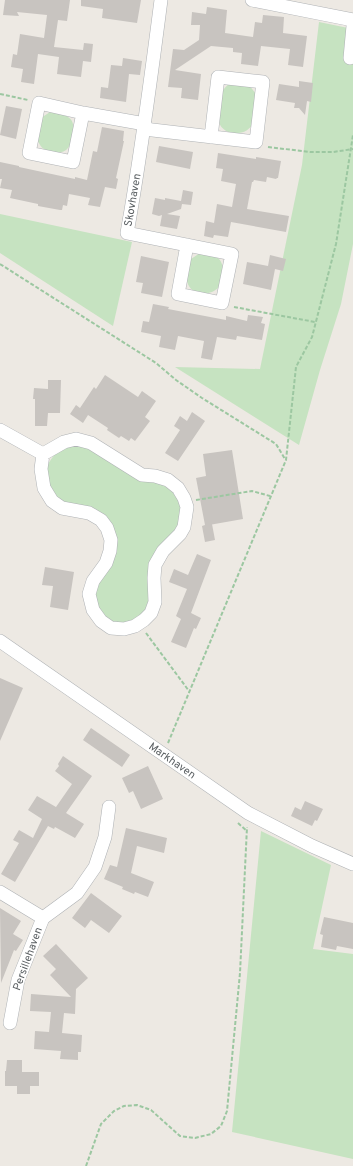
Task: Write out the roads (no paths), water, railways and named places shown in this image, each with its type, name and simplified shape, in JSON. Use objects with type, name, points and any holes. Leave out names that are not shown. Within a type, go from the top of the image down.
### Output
[{"type":"street","name":"Skovhaven","points":[[161,0],[145,126],[127,233],[188,245],[232,254],[222,303],[178,294],[188,245]]},
{"type":"street","points":[[252,0],[353,20]]},
{"type":"street","points":[[350,58],[353,26]]},
{"type":"street","points":[[83,113],[73,162],[29,153],[39,103],[145,126],[211,137],[256,142],[263,82],[218,77],[211,137]]},
{"type":"street","points":[[0,430],[43,454]]},
{"type":"street","points":[[76,439],[90,443],[142,475],[155,476],[168,480],[178,488],[184,498],[187,507],[184,527],[180,534],[163,550],[155,565],[155,602],[150,614],[140,624],[124,629],[111,628],[101,621],[93,610],[89,594],[93,581],[106,563],[110,551],[111,540],[107,528],[100,520],[89,513],[62,508],[52,501],[44,488],[41,469],[43,454],[64,442],[76,439]]},
{"type":"street","name":"Markhaven","points":[[0,641],[248,813],[312,846],[353,864]]},
{"type":"street","name":"Persillehaven","points":[[10,1023],[18,980],[43,918],[77,892],[95,867],[105,837],[109,807]]},
{"type":"street","name":"Persillehaven","points":[[0,892],[43,918]]}]
